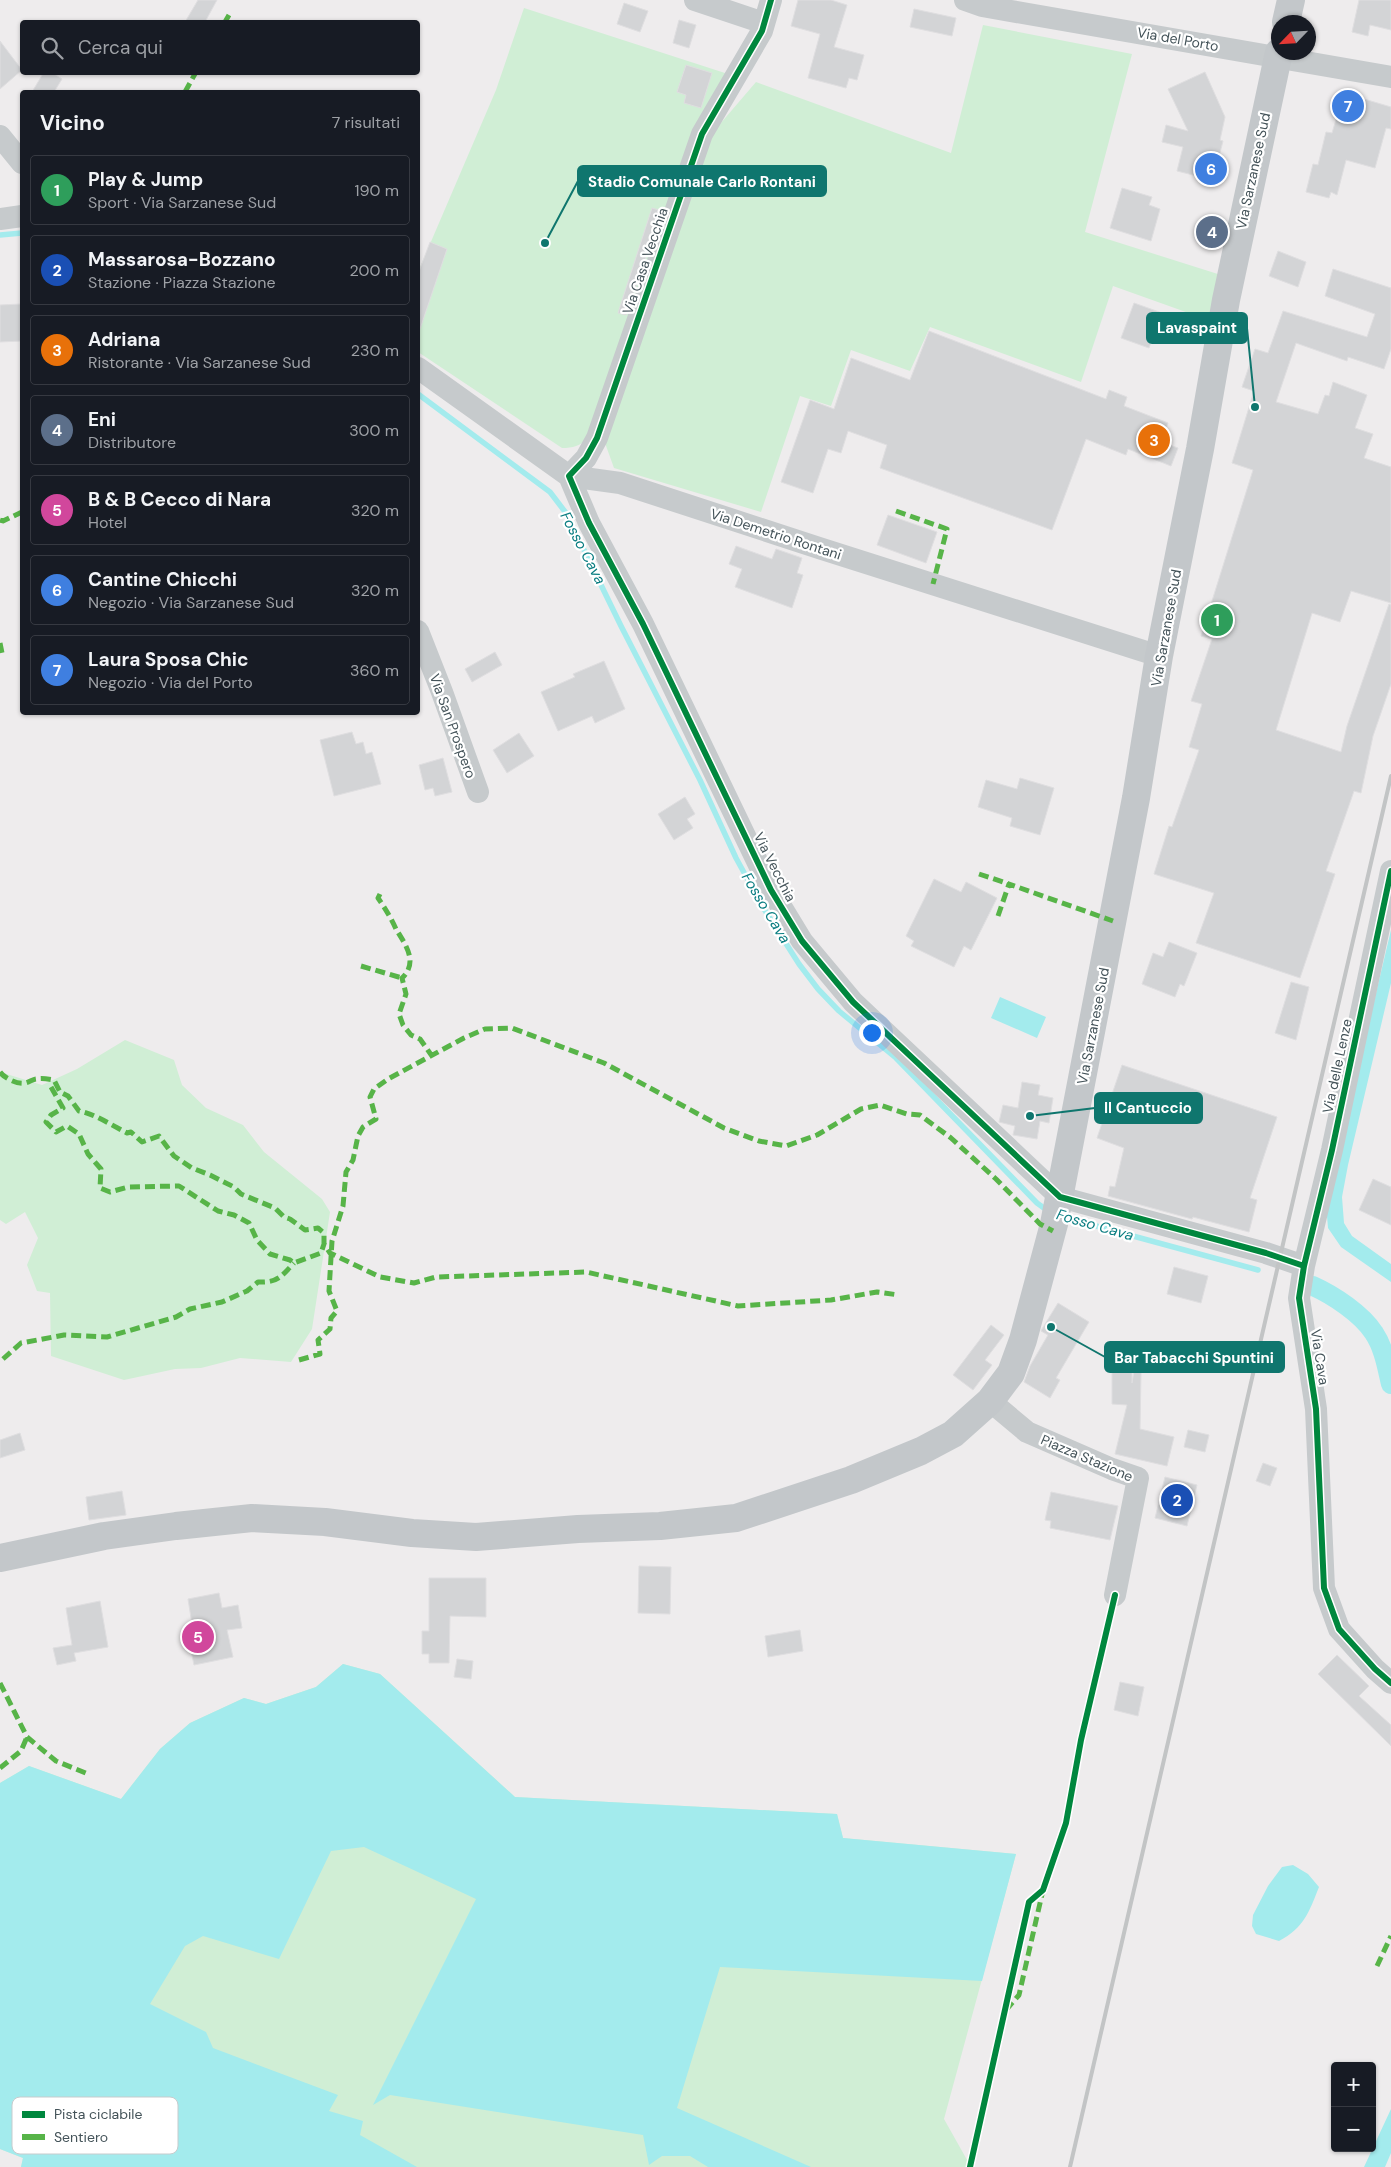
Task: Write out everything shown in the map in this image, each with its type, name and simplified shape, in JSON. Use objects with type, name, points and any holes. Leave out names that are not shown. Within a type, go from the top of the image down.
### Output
[{"type":"main road","points":[[1288,15],[1291,0]]},
{"type":"main road","name":"Via Sarzanese Sud","points":[[0,1558],[104,1536],[252,1518],[325,1522],[412,1533],[476,1537],[578,1529],[660,1526],[736,1518],[852,1480],[921,1451],[953,1434],[990,1401],[1011,1373],[1023,1340],[1057,1208],[1144,754],[1159,656],[1200,449],[1226,300],[1278,60]]},
{"type":"street","points":[[694,0],[764,23]]},
{"type":"street","name":"Via Casa Vecchia","points":[[569,476],[586,458],[597,438],[702,134],[762,31],[771,0]]},
{"type":"street","name":"Via del Porto","points":[[965,0],[982,6],[1271,54]]},
{"type":"street","name":"Via del Porto","points":[[1304,60],[1391,77]]},
{"type":"street","points":[[0,136],[20,161]]},
{"type":"street","points":[[0,219],[20,216]]},
{"type":"street","name":"Via Demetrio Rontani","points":[[420,369],[569,476],[620,483],[1159,656]]},
{"type":"street","name":"Via Vecchia","points":[[569,476],[590,523],[643,624],[772,890],[802,941],[853,1002],[1057,1208]]},
{"type":"street","name":"Via San Prospero","points":[[420,636],[478,792]]},
{"type":"street","name":"Via delle Lenze","points":[[1304,1266],[1332,1150],[1391,871]]},
{"type":"street","points":[[1057,1208],[1266,1253],[1304,1266]]},
{"type":"street","name":"Via Cava","points":[[1304,1266],[1299,1298],[1316,1409],[1324,1588],[1339,1630],[1375,1669],[1391,1683]]},
{"type":"street","name":"Piazza Stazione","points":[[990,1401],[1027,1432],[1112,1469],[1138,1478],[1115,1595]]},
{"type":"green space","points":[[524,8],[728,74],[588,438],[579,445],[570,448],[562,448],[420,353],[420,267],[496,90]]},
{"type":"green space","points":[[983,25],[1132,54],[1085,232],[1221,275],[1211,321],[1113,286],[1081,382],[930,327],[910,371],[851,350],[831,406],[800,396],[761,512],[614,468],[605,443],[708,138],[756,82],[951,153]]},
{"type":"green space","points":[[125,1040],[174,1060],[182,1085],[206,1108],[243,1125],[264,1152],[322,1199],[330,1212],[312,1329],[291,1362],[240,1358],[201,1368],[175,1369],[124,1380],[51,1356],[50,1293],[37,1291],[27,1265],[38,1238],[25,1212],[6,1224],[0,1220],[0,1072],[42,1085],[77,1069]]},
{"type":"green space","points":[[343,1664],[380,1674],[515,1797],[837,1814],[843,1838],[1016,1854],[944,2119],[971,2167],[21,2167],[23,2158],[13,2154],[178,2154],[178,2097],[12,2097],[12,2154],[0,2149],[0,1783],[29,1766],[121,1799],[160,1749],[190,1723],[244,1698],[266,1704],[316,1687]]},
{"type":"water","points":[[1391,930],[1391,983],[1342,1197],[1344,1223],[1352,1236],[1391,1264],[1391,1282],[1341,1247],[1328,1228],[1326,1204]]},
{"type":"water","points":[[1000,997],[1046,1017],[1037,1038],[991,1018]]},
{"type":"water","points":[[343,1664],[380,1674],[515,1797],[837,1814],[843,1838],[1016,1854],[982,1981],[720,1967],[677,2108],[811,2167],[708,2167],[690,2156],[662,2156],[649,2165],[643,2135],[390,2095],[373,2105],[476,1899],[364,1847],[331,1851],[279,1959],[203,1936],[185,1946],[150,2004],[206,2032],[213,2048],[338,2095],[329,2111],[363,2121],[360,2135],[417,2167],[21,2167],[23,2158],[13,2154],[178,2154],[178,2097],[12,2097],[12,2154],[0,2149],[0,1783],[29,1766],[121,1799],[160,1749],[190,1723],[244,1698],[266,1704],[316,1687]]},
{"type":"water","points":[[1293,1865],[1308,1874],[1319,1887],[1309,1912],[1294,1931],[1279,1941],[1256,1934],[1252,1926],[1253,1915],[1268,1886],[1282,1867]]},
{"type":"water","points":[[1391,2109],[1391,2153],[1385,2167],[1364,2167],[1371,2152],[1376,2152],[1376,2141]]},
{"type":"building","points":[[198,0],[217,0],[206,20],[186,20]]},
{"type":"building","points":[[798,0],[831,0],[847,5],[834,47],[864,55],[857,80],[849,78],[846,88],[808,78],[820,34],[791,26]]},
{"type":"building","points":[[1359,0],[1391,0],[1391,30],[1370,25],[1368,36],[1352,32]]},
{"type":"building","points":[[624,3],[648,11],[640,32],[617,24]]},
{"type":"building","points":[[914,9],[956,18],[952,36],[910,27]]},
{"type":"building","points":[[679,20],[696,25],[689,48],[673,43]]},
{"type":"building","points":[[0,41],[20,67],[20,72],[0,89]]},
{"type":"building","points":[[686,65],[712,73],[701,108],[684,103],[686,95],[677,92]]},
{"type":"building","points":[[1205,72],[1225,117],[1220,140],[1223,141],[1213,180],[1177,171],[1183,147],[1162,142],[1166,125],[1188,131],[1168,89]]},
{"type":"building","points":[[42,75],[56,75],[62,79],[55,90],[33,90]]},
{"type":"building","points":[[1344,93],[1391,107],[1391,129],[1386,128],[1375,168],[1346,160],[1337,195],[1331,192],[1329,198],[1306,192],[1313,164],[1318,165],[1326,132],[1332,133]]},
{"type":"building","points":[[1122,188],[1152,197],[1149,205],[1160,209],[1151,241],[1110,228]]},
{"type":"building","points":[[652,208],[662,211],[626,315],[618,313]]},
{"type":"building","points":[[430,242],[447,249],[420,329],[420,269]]},
{"type":"building","points":[[1278,251],[1306,262],[1298,287],[1269,276]]},
{"type":"building","points":[[1333,269],[1391,288],[1391,349],[1384,369],[1348,357],[1347,361],[1296,343],[1276,402],[1318,414],[1325,395],[1329,396],[1333,382],[1367,395],[1355,428],[1373,434],[1364,458],[1391,467],[1391,603],[1351,591],[1340,622],[1312,613],[1276,730],[1341,752],[1347,726],[1389,604],[1391,605],[1391,684],[1373,736],[1361,793],[1354,791],[1326,871],[1335,874],[1300,978],[1196,943],[1214,893],[1154,874],[1169,826],[1172,827],[1199,750],[1189,747],[1202,704],[1191,701],[1212,639],[1201,636],[1253,470],[1232,463],[1254,391],[1242,387],[1255,349],[1268,353],[1283,311],[1367,337],[1375,314],[1325,296]]},
{"type":"building","points":[[1134,303],[1162,313],[1149,348],[1121,338]]},
{"type":"building","points":[[20,304],[20,341],[0,342],[0,305]]},
{"type":"building","points":[[929,331],[1106,399],[1109,390],[1127,397],[1124,406],[1168,423],[1161,442],[1178,448],[1171,466],[1128,449],[1126,455],[1086,439],[1052,530],[880,468],[887,445],[848,431],[841,453],[828,449],[813,493],[781,482],[810,400],[834,409],[851,358],[910,380]]},
{"type":"building","points":[[888,515],[937,532],[926,563],[877,545]]},
{"type":"building","points":[[736,546],[772,559],[776,549],[802,558],[797,573],[803,575],[792,608],[735,587],[742,569],[729,564]]},
{"type":"building","points":[[495,652],[502,665],[472,682],[465,669]]},
{"type":"building","points":[[604,661],[625,709],[595,723],[592,716],[558,731],[541,692],[575,677],[573,674]]},
{"type":"building","points":[[352,732],[356,744],[363,742],[366,754],[372,752],[381,784],[334,796],[320,740]]},
{"type":"building","points":[[519,733],[534,756],[507,773],[493,750]]},
{"type":"building","points":[[443,758],[452,792],[435,796],[433,788],[425,790],[419,765]]},
{"type":"building","points":[[1020,778],[1054,788],[1040,835],[1010,826],[1012,818],[978,807],[986,780],[1017,789]]},
{"type":"building","points":[[685,797],[695,814],[687,819],[693,828],[674,840],[658,814]]},
{"type":"building","points":[[934,879],[961,892],[966,882],[997,898],[971,950],[964,946],[954,967],[911,946],[914,941],[906,936]]},
{"type":"building","points":[[1169,942],[1197,953],[1184,986],[1180,984],[1175,997],[1142,984],[1153,953],[1163,957]]},
{"type":"building","points":[[1291,982],[1309,987],[1296,1040],[1275,1033]]},
{"type":"building","points":[[1122,1065],[1277,1117],[1250,1198],[1257,1200],[1249,1232],[1193,1217],[1192,1219],[1108,1196],[1110,1186],[1115,1187],[1124,1148],[1097,1138]]},
{"type":"building","points":[[1022,1082],[1040,1085],[1038,1095],[1053,1098],[1049,1123],[1040,1121],[1037,1139],[1013,1135],[1015,1126],[999,1122],[1003,1105],[1018,1108]]},
{"type":"building","points":[[1373,1179],[1391,1187],[1391,1225],[1359,1210]]},
{"type":"building","points":[[1174,1267],[1208,1276],[1201,1303],[1167,1294]]},
{"type":"building","points":[[1058,1303],[1089,1322],[1056,1378],[1060,1380],[1050,1398],[1024,1382],[1030,1366],[1048,1335],[1041,1331]]},
{"type":"building","points":[[991,1325],[1004,1335],[985,1360],[992,1365],[973,1390],[953,1375]]},
{"type":"building","points":[[1112,1367],[1132,1367],[1132,1383],[1134,1371],[1141,1372],[1140,1429],[1174,1437],[1167,1466],[1115,1454],[1127,1405],[1112,1404]]},
{"type":"building","points":[[1188,1430],[1209,1435],[1205,1452],[1184,1447]]},
{"type":"building","points":[[20,1433],[25,1450],[0,1458],[0,1440]]},
{"type":"building","points":[[1263,1463],[1277,1468],[1270,1486],[1256,1481]]},
{"type":"building","points":[[1165,1477],[1197,1485],[1187,1526],[1155,1518]]},
{"type":"building","points":[[122,1491],[126,1515],[89,1520],[86,1497]]},
{"type":"building","points":[[1051,1492],[1118,1506],[1110,1540],[1050,1528],[1051,1521],[1045,1520]]},
{"type":"building","points":[[639,1566],[671,1567],[670,1614],[638,1613]]},
{"type":"building","points":[[429,1578],[486,1578],[486,1617],[450,1616],[449,1663],[429,1663],[429,1654],[422,1654],[422,1631],[429,1631]]},
{"type":"building","points":[[219,1593],[222,1608],[238,1605],[242,1628],[227,1630],[233,1657],[194,1665],[186,1626],[192,1624],[188,1599]]},
{"type":"building","points":[[100,1601],[108,1647],[74,1653],[76,1661],[57,1665],[53,1648],[72,1645],[66,1608]]},
{"type":"building","points":[[800,1630],[803,1651],[768,1657],[765,1636]]},
{"type":"building","points":[[1337,1655],[1369,1686],[1359,1696],[1391,1725],[1391,1746],[1318,1674]]},
{"type":"building","points":[[457,1659],[473,1661],[471,1679],[454,1677]]},
{"type":"building","points":[[1120,1682],[1144,1687],[1138,1716],[1114,1710]]},
{"type":"waterway","name":"Fosso Cava","points":[[0,235],[20,233]]},
{"type":"waterway","name":"Fosso Cava","points":[[420,395],[550,492],[566,513],[621,626],[700,780],[736,858],[764,909],[799,964],[818,989],[839,1011],[896,1058],[1037,1203],[1048,1211]]},
{"type":"waterway","name":"Fosso Cava","points":[[1063,1217],[1258,1270]]},
{"type":"waterway","points":[[1313,1286],[1346,1306],[1369,1326],[1385,1358],[1391,1384]]},
{"type":"railway","points":[[1070,2167],[1391,776]]},
{"type":"marked path","points":[[226,20],[229,15]]},
{"type":"marked path","points":[[186,90],[194,75]]},
{"type":"marked path","points":[[896,511],[947,529],[933,584]]},
{"type":"marked path","points":[[0,520],[3,521],[20,513]]},
{"type":"marked path","points":[[0,643],[2,653]]},
{"type":"marked path","points":[[979,874],[1009,884]]},
{"type":"marked path","points":[[998,916],[1009,884],[1113,921]]},
{"type":"marked path","points":[[380,894],[378,898],[406,947],[410,959],[410,966],[402,978],[406,994],[399,1014],[403,1025],[411,1035],[420,1039],[432,1056]]},
{"type":"marked path","points":[[361,966],[402,978]]},
{"type":"marked path","points":[[299,1360],[320,1354],[318,1340],[330,1329],[331,1318],[337,1311],[329,1291],[332,1241],[343,1206],[346,1172],[353,1160],[358,1136],[363,1127],[376,1119],[370,1097],[374,1089],[388,1079],[464,1038],[485,1029],[512,1028],[604,1063],[724,1128],[759,1141],[786,1146],[817,1135],[861,1109],[880,1105],[907,1114],[920,1115],[951,1138],[996,1179],[1040,1224],[1053,1231]]},
{"type":"marked path","points":[[0,1072],[8,1079],[19,1083],[25,1083],[34,1079],[54,1080],[60,1092],[68,1096],[79,1111],[97,1117],[127,1133],[131,1132],[142,1142],[159,1136],[174,1156],[192,1168],[234,1187],[241,1194],[275,1208],[284,1217],[305,1230],[318,1228],[324,1233],[324,1244],[330,1253],[380,1277],[414,1283],[436,1277],[586,1272],[738,1306],[831,1300],[877,1292],[899,1295]]},
{"type":"marked path","points":[[51,1087],[63,1108],[51,1115],[46,1122],[56,1132],[67,1126],[79,1134],[88,1154],[101,1169],[100,1188],[110,1192],[128,1187],[179,1186],[218,1211],[234,1215],[249,1223],[257,1240],[270,1254],[294,1263],[321,1253],[324,1244]]},
{"type":"marked path","points":[[3,1359],[21,1343],[64,1335],[107,1337],[176,1317],[190,1309],[222,1302],[247,1291],[258,1282],[278,1278],[294,1263]]},
{"type":"marked path","points":[[0,1683],[27,1737],[56,1761],[88,1774]]},
{"type":"marked path","points":[[0,1768],[21,1751],[27,1737]]},
{"type":"marked path","points":[[1006,2010],[1019,1995],[1043,1890]]},
{"type":"marked path","points":[[1377,1966],[1391,1936]]},
{"type":"cycle path","points":[[771,0],[762,31],[702,134],[597,438],[586,458],[569,476],[589,523],[643,624],[771,890],[802,941],[853,1002],[1060,1197],[1266,1253],[1304,1266]]},
{"type":"cycle path","points":[[1391,871],[1332,1150],[1304,1266],[1299,1298],[1316,1409],[1324,1588],[1339,1629],[1375,1669],[1391,1683]]},
{"type":"cycle path","points":[[970,2167],[1029,1902],[1043,1890],[1066,1823],[1081,1740],[1115,1595]]},
{"type":"place","name":"Laura Sposa Chic","points":[[1348,106]]},
{"type":"place","name":"Cantine Chicchi","points":[[1211,169]]},
{"type":"place","name":"Eni","points":[[1212,232]]},
{"type":"place","name":"Stadio Comunale Carlo Rontani","points":[[545,243]]},
{"type":"place","name":"Lavaspaint","points":[[1255,407]]},
{"type":"place","name":"Adriana","points":[[1154,440]]},
{"type":"place","name":"Play & Jump","points":[[1217,620]]},
{"type":"place","name":"Il Cantuccio","points":[[1030,1116]]},
{"type":"place","name":"Bar Tabacchi Spuntini","points":[[1051,1327]]},
{"type":"place","name":"Massarosa-Bozzano","points":[[1177,1500]]},
{"type":"place","name":"B & B Cecco di Nara","points":[[198,1637]]}]
